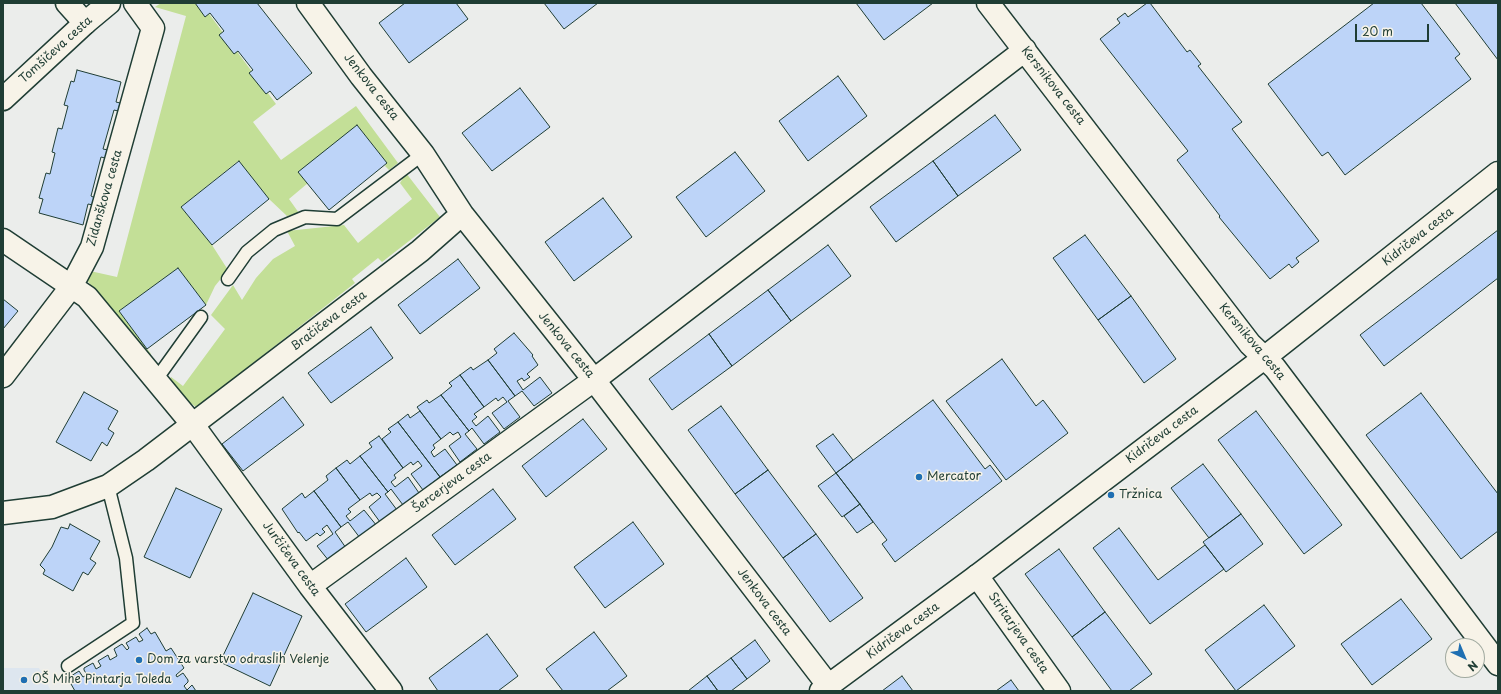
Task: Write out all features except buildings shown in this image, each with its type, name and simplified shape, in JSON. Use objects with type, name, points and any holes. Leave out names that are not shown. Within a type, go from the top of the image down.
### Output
[{"type":"street","points":[[67,3],[84,23]]},
{"type":"street","name":"Tomšičeva cesta","points":[[3,99],[84,23],[109,3]]},
{"type":"street","name":"Zidanškova cesta","points":[[3,376],[71,287],[92,247],[153,28],[135,3]]},
{"type":"street","name":"Jenkova cesta","points":[[308,3],[360,76],[423,154],[462,214],[594,380],[824,688]]},
{"type":"street","name":"Kersnikova cesta","points":[[988,3],[1250,344],[1275,368],[1498,664]]},
{"type":"street","name":"Šercerjeva cesta","points":[[310,586],[594,380],[1025,50]]},
{"type":"street","name":"Kidričeva cesta","points":[[824,688],[977,576],[1264,358],[1498,173]]},
{"type":"street","name":"Bračičeva cesta","points":[[3,513],[52,507],[108,486],[193,425],[420,251],[462,214]]},
{"type":"street","points":[[3,240],[87,297],[193,425]]},
{"type":"street","name":"Jurčičeva cesta","points":[[193,425],[310,586],[391,691]]},
{"type":"street","name":"Stritarjeva cesta","points":[[977,576],[1059,691]]},
{"type":"lane","points":[[228,279],[247,252],[274,230],[305,217],[337,219],[423,154]]},
{"type":"lane","points":[[155,380],[201,317]]},
{"type":"lane","points":[[68,666],[133,623],[126,558],[108,486]]},
{"type":"shaded area","name":"OŠ Mihe Pintarja Toleda","points":[[3,668],[39,668],[51,691],[3,691]]},
{"type":"green space","points":[[161,3],[201,3],[276,104],[253,122],[281,160],[356,106],[398,163],[389,170],[385,166],[387,163],[357,125],[308,183],[289,199],[299,213],[287,216],[269,199],[238,161],[181,207],[212,245],[228,270],[215,286],[206,305],[178,268],[119,311],[151,354],[147,357],[86,279],[90,271],[117,277],[186,16],[155,7]]},
{"type":"green space","points":[[406,173],[440,217],[382,262],[378,258],[352,279],[355,283],[206,400],[196,407],[189,402],[183,405],[167,384],[171,377],[183,386],[225,329],[211,315],[233,285],[242,300],[256,278],[273,259],[295,246],[287,231],[344,225],[358,243],[412,199],[400,183]]},
{"type":"place","name":"Mercator","points":[[919,477]]},
{"type":"place","name":"Tržnica","points":[[1111,495]]},
{"type":"place","name":"Dom za varstvo odraslih Velenje","points":[[139,660]]},
{"type":"place","name":"OŠ Mihe Pintarja Toleda","points":[[24,680]]}]
